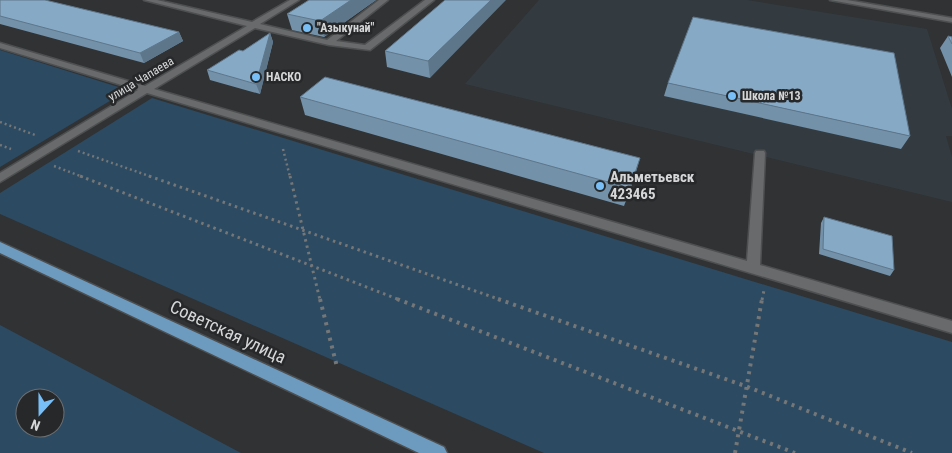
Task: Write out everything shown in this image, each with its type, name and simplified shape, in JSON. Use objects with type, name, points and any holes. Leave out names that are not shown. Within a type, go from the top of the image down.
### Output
[{"type":"main road","name":"Советская улица","points":[[0,247],[438,453]]},
{"type":"street","points":[[148,0],[329,43],[367,48],[430,0]]},
{"type":"street","points":[[178,6],[191,0]]},
{"type":"street","name":"улица Чапаева","points":[[0,178],[295,0]]},
{"type":"street","points":[[329,43],[384,0]]},
{"type":"street","points":[[838,0],[952,20]]},
{"type":"street","points":[[0,45],[146,90],[952,327]]},
{"type":"street","points":[[753,268],[760,153]]},
{"type":"path","points":[[0,122],[748,387],[912,453]]},
{"type":"path","points":[[278,128],[337,367]]},
{"type":"path","points":[[0,145],[794,453]]},
{"type":"path","points":[[735,453],[767,272]]},
{"type":"shaded area","name":"Школа №13","points":[[539,0],[747,0],[927,29],[952,109],[952,136],[946,136],[952,157],[952,202],[465,84]]},
{"type":"shaded area","points":[[0,50],[128,90],[0,167]]},
{"type":"shaded area","points":[[152,98],[952,342],[952,453],[544,453],[0,214],[0,193]]},
{"type":"shaded area","points":[[0,325],[241,453],[0,453]]},
{"type":"building","points":[[0,0],[45,0],[179,32],[140,53],[0,16]]},
{"type":"building","points":[[309,0],[351,0],[320,21],[287,14]]},
{"type":"building","points":[[445,0],[491,0],[428,61],[385,51]]},
{"type":"building","points":[[693,17],[894,53],[910,136],[668,83]]},
{"type":"building","points":[[270,33],[256,84],[207,70],[239,50],[243,51]]},
{"type":"building","points":[[325,77],[640,158],[630,188],[300,97]]},
{"type":"building","points":[[824,217],[892,236],[894,270],[823,249]]},
{"type":"place","name":"\"Азыкунай\"","points":[[307,28]]},
{"type":"place","name":"НАСКО","points":[[256,77]]},
{"type":"place","name":"Школа №13","points":[[732,96]]},
{"type":"place","name":"Альметьевск 423465","points":[[600,186]]}]
